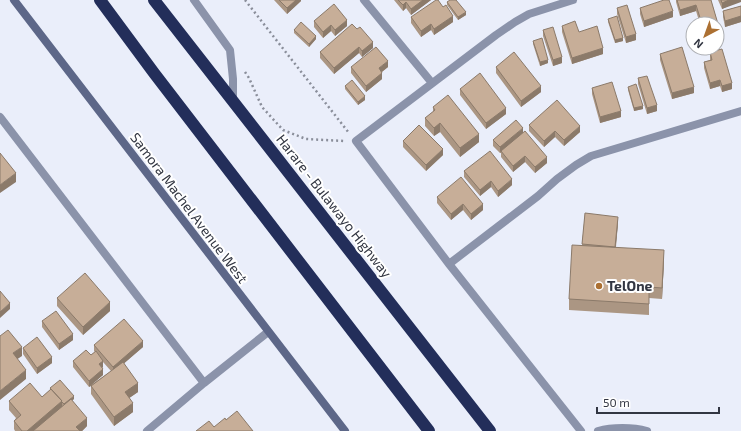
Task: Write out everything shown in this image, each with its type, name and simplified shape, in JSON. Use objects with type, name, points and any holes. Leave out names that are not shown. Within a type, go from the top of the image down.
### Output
[{"type":"highway","points":[[100,0],[154,73],[429,431]]},
{"type":"highway","name":"Harare - Bulawayo Highway","points":[[154,0],[490,431]]},
{"type":"street","name":"Samora Machel Avenue West","points":[[14,0],[345,431]]},
{"type":"street","points":[[194,0],[230,50],[233,79],[233,102]]},
{"type":"street","points":[[364,0],[432,83]]},
{"type":"street","points":[[573,0],[529,14],[515,22],[356,141],[449,264],[581,431]]},
{"type":"street","points":[[449,264],[576,165],[591,156],[741,111]]},
{"type":"street","points":[[0,117],[204,383]]},
{"type":"street","points":[[147,431],[268,332]]},
{"type":"street","points":[[598,431],[620,428],[640,429],[647,431]]},
{"type":"path","points":[[245,0],[356,141]]},
{"type":"path","points":[[230,50],[249,78],[262,108],[283,130],[306,139],[356,141]]},
{"type":"building","points":[[279,0],[296,0],[287,8]]},
{"type":"building","points":[[398,0],[423,0],[411,9],[406,2],[403,5]]},
{"type":"building","points":[[438,0],[443,7],[446,5],[453,16],[434,29],[431,24],[421,31],[411,17]]},
{"type":"building","points":[[450,0],[456,0],[466,12],[458,17],[447,2]]},
{"type":"building","points":[[664,0],[669,0],[673,11],[644,21],[640,8]]},
{"type":"building","points":[[677,0],[711,0],[716,16],[699,16],[696,5],[680,10]]},
{"type":"building","points":[[721,0],[729,0],[722,3]]},
{"type":"building","points":[[334,4],[347,20],[335,30],[331,25],[323,32],[314,21]]},
{"type":"building","points":[[627,5],[636,34],[626,37],[617,8]]},
{"type":"building","points":[[741,6],[741,16],[725,21],[723,11]]},
{"type":"building","points":[[617,16],[623,38],[615,40],[608,19]]},
{"type":"building","points":[[575,21],[579,32],[597,26],[603,48],[572,58],[562,26]]},
{"type":"building","points":[[301,22],[316,36],[309,44],[294,30]]},
{"type":"building","points":[[352,24],[357,29],[360,27],[373,42],[362,51],[359,47],[334,68],[320,52]]},
{"type":"building","points":[[553,27],[562,57],[553,60],[543,30]]},
{"type":"building","points":[[542,38],[548,60],[540,62],[533,41]]},
{"type":"building","points":[[376,47],[388,61],[379,68],[382,73],[366,86],[351,67]]},
{"type":"building","points":[[682,47],[694,87],[672,93],[660,54]]},
{"type":"building","points":[[514,52],[541,86],[521,101],[496,67]]},
{"type":"building","points":[[711,56],[724,56],[732,83],[722,86],[720,80],[710,83],[704,62],[712,60]]},
{"type":"building","points":[[480,73],[506,108],[486,123],[460,89]]},
{"type":"building","points":[[647,76],[657,105],[647,108],[638,78]]},
{"type":"building","points":[[352,80],[365,96],[358,102],[345,86]]},
{"type":"building","points":[[612,82],[621,111],[600,117],[592,88]]},
{"type":"building","points":[[636,84],[643,106],[634,108],[628,87]]},
{"type":"building","points":[[448,95],[479,134],[460,148],[440,123],[434,128],[425,118],[435,110],[433,107]]},
{"type":"building","points":[[557,100],[580,126],[564,140],[555,131],[544,141],[529,125]]},
{"type":"building","points":[[516,120],[523,128],[500,147],[493,140]]},
{"type":"building","points":[[419,125],[443,149],[426,165],[403,141]]},
{"type":"building","points":[[525,131],[547,157],[535,167],[525,156],[513,166],[501,151]]},
{"type":"building","points":[[490,151],[512,179],[498,191],[491,181],[480,190],[464,171]]},
{"type":"building","points":[[0,153],[16,173],[0,185]]},
{"type":"building","points":[[461,177],[483,204],[471,214],[463,204],[451,214],[437,197]]},
{"type":"building","points":[[585,213],[618,217],[615,247],[582,244]]},
{"type":"building","points":[[572,245],[664,250],[662,288],[649,287],[649,304],[569,299]]},
{"type":"building","points":[[85,273],[110,302],[83,327],[57,298]]},
{"type":"building","points":[[0,291],[10,303],[0,312]]},
{"type":"building","points":[[56,311],[73,334],[59,344],[42,321]]},
{"type":"building","points":[[124,319],[143,341],[113,367],[94,345]]},
{"type":"building","points":[[8,330],[22,347],[13,353],[26,370],[0,391],[0,336]]},
{"type":"building","points":[[37,337],[52,357],[37,368],[23,348]]},
{"type":"building","points":[[86,350],[91,355],[96,351],[103,361],[99,364],[103,369],[89,381],[73,361]]},
{"type":"building","points":[[123,362],[138,383],[125,392],[133,403],[114,417],[91,386]]},
{"type":"building","points":[[60,380],[74,396],[64,404],[50,388]]},
{"type":"building","points":[[30,383],[42,397],[51,389],[62,401],[27,431],[22,431],[14,421],[21,415],[9,401]]},
{"type":"building","points":[[71,399],[87,418],[76,427],[80,431],[33,431]]},
{"type":"building","points":[[237,411],[253,431],[196,431],[209,421],[214,427]]},
{"type":"place","name":"TelOne","points":[[599,286]]}]
